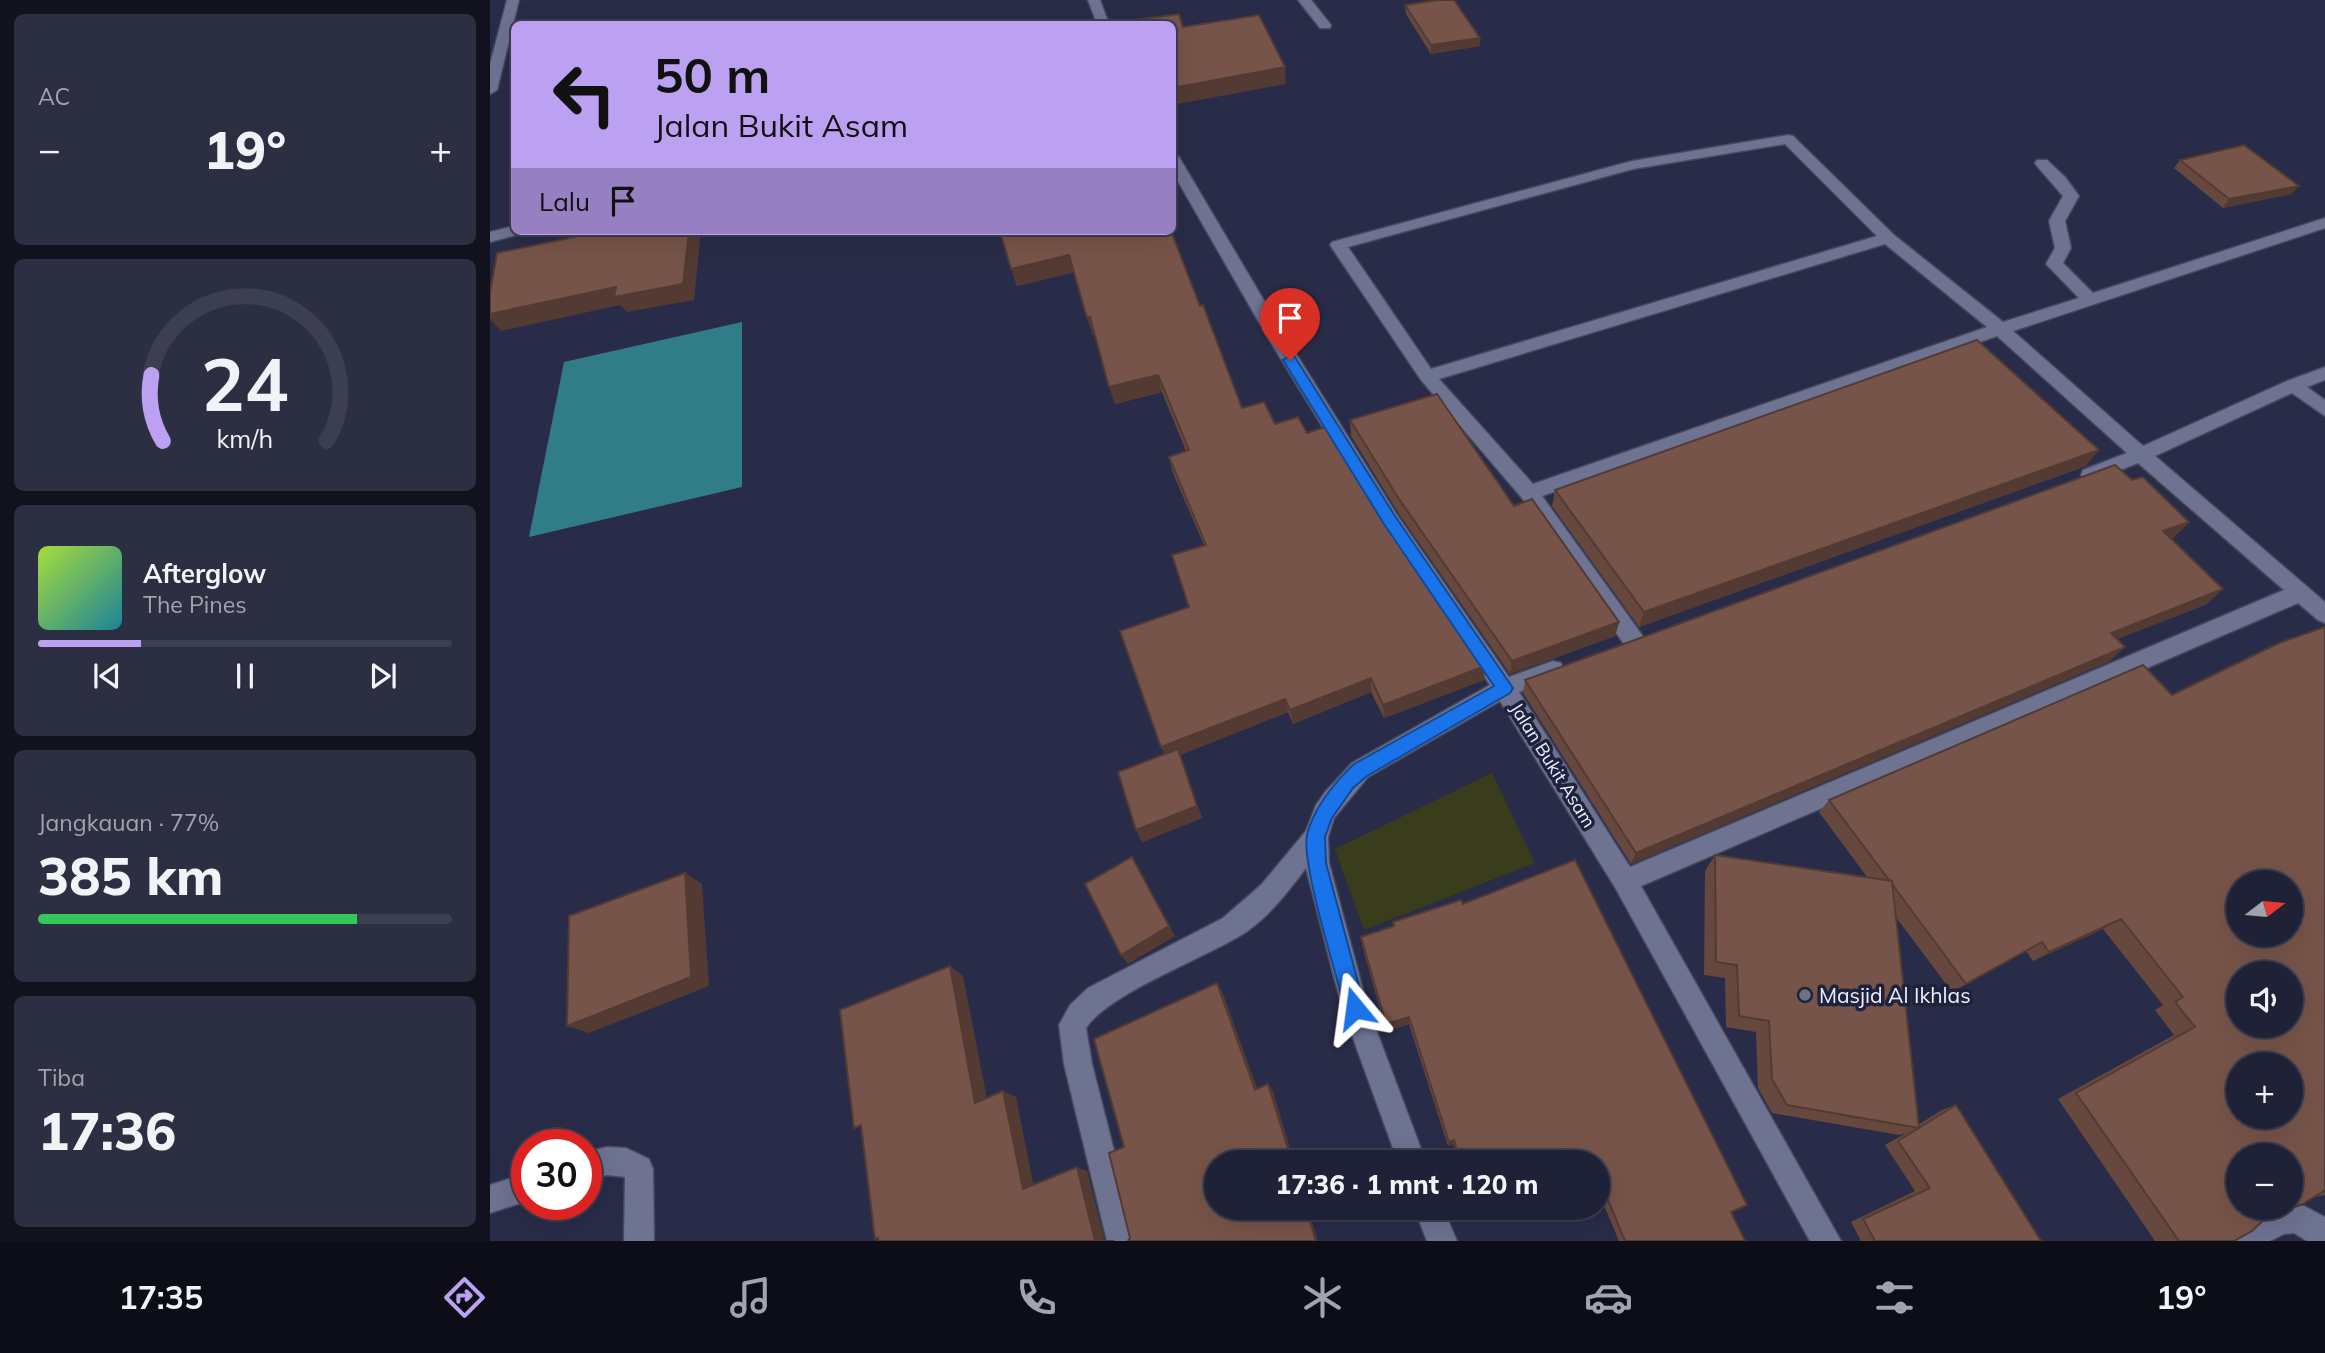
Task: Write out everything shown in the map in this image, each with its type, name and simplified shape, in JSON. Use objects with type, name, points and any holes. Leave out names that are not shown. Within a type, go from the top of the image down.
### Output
[{"type":"street","points":[[490,90],[513,0]]},
{"type":"street","points":[[1094,0],[1101,21]]},
{"type":"street","points":[[1304,0],[1325,25]]},
{"type":"street","points":[[1634,641],[1529,493],[1427,376],[1338,246],[1632,165],[1788,139],[1888,238],[2000,329],[2325,614]]},
{"type":"street","points":[[2042,163],[2060,180],[2071,196],[2057,221],[2063,248],[2054,264],[2091,300]]},
{"type":"street","name":"Jalan Bukit Asam","points":[[1176,164],[1277,338],[1382,509],[1504,688],[1625,881],[1826,1241]]},
{"type":"street","points":[[1529,493],[2000,329],[2325,223]]},
{"type":"street","points":[[490,237],[511,232]]},
{"type":"street","points":[[1427,376],[1888,238]]},
{"type":"street","points":[[2077,480],[2142,456],[2293,385],[2325,373]]},
{"type":"street","points":[[2293,385],[2325,410]]},
{"type":"street","points":[[1625,881],[2301,592]]},
{"type":"street","points":[[1122,1241],[1078,1064],[1072,1025],[1097,997],[1232,927],[1270,894],[1316,837],[1324,813],[1334,799],[1360,770],[1504,688],[1569,665]]},
{"type":"street","points":[[1316,837],[1317,863],[1355,1008],[1408,1150]]},
{"type":"street","points":[[602,1161],[608,1159],[629,1162],[639,1169],[639,1241]]},
{"type":"street","points":[[490,1199],[511,1192]]},
{"type":"street","points":[[2241,1241],[2283,1218],[2295,1217],[2305,1219],[2325,1237]]},
{"type":"street","points":[[1434,1220],[1442,1241]]},
{"type":"shaded area","points":[[742,322],[742,487],[529,537],[564,362]]},
{"type":"shaded area","points":[[1492,773],[1535,863],[1364,930],[1335,849]]},
{"type":"building","points":[[1454,0],[1480,38],[1431,45],[1405,5]]},
{"type":"building","points":[[1179,14],[1183,27],[1259,15],[1285,67],[1176,87],[1176,21],[1127,21]]},
{"type":"building","points":[[2244,145],[2299,186],[2229,199],[2180,160]]},
{"type":"building","points":[[584,235],[689,235],[683,284],[614,297],[616,287],[490,314],[490,293],[497,253]]},
{"type":"building","points":[[1001,235],[1173,235],[1200,306],[1203,305],[1242,408],[1264,402],[1275,424],[1298,417],[1307,433],[1328,426],[1380,511],[1485,666],[1383,705],[1371,678],[1290,710],[1285,699],[1161,747],[1120,631],[1189,607],[1172,555],[1206,545],[1169,457],[1189,450],[1158,375],[1109,387],[1090,317],[1087,318],[1069,255],[1011,269]]},
{"type":"building","points":[[1977,340],[2099,450],[1644,612],[1555,490]]},
{"type":"building","points":[[1437,394],[1514,506],[1532,499],[1619,622],[1512,661],[1399,499],[1350,420]]},
{"type":"building","points":[[2115,465],[2132,480],[2143,477],[2189,522],[2163,531],[2223,589],[2111,633],[2125,647],[1636,853],[1525,680]]},
{"type":"building","points":[[2325,627],[2325,1192],[2303,1204],[2303,1143],[2226,1143],[2226,1220],[2264,1220],[2252,1231],[2234,1241],[2179,1241],[2076,1093],[2195,1027],[2175,1002],[2183,997],[2121,919],[2049,952],[2042,942],[1966,984],[1892,881],[1829,800],[2143,665],[2172,695],[2279,643]]},
{"type":"building","points":[[1178,749],[1197,806],[1136,830],[1118,772]]},
{"type":"building","name":"Masjid Al Ikhlas","points":[[1715,855],[1892,881],[1919,1128],[1787,1105],[1772,1079],[1769,1021],[1739,1016],[1737,965],[1716,962]]},
{"type":"building","points":[[1132,857],[1169,926],[1121,955],[1085,884]]},
{"type":"building","points":[[1575,860],[1747,1205],[1731,1212],[1745,1241],[1625,1241],[1610,1205],[1610,1150],[1457,1150],[1454,1140],[1449,1142],[1409,1017],[1386,1024],[1361,937],[1394,926],[1393,922],[1461,900],[1463,904]]},
{"type":"building","points":[[685,873],[691,977],[567,1026],[569,916]]},
{"type":"building","points":[[950,966],[975,1103],[1003,1091],[1023,1189],[1077,1167],[1095,1241],[875,1239],[861,1125],[854,1128],[840,1010]]},
{"type":"building","points":[[1217,983],[1255,1090],[1268,1084],[1288,1150],[1204,1150],[1204,1220],[1310,1220],[1316,1241],[1128,1241],[1130,1238],[1109,1153],[1124,1147],[1094,1039]]},
{"type":"building","points":[[1956,1105],[2041,1241],[1875,1241],[1863,1219],[1930,1188],[1898,1141]]},
{"type":"place","name":"Masjid Al Ikhlas","points":[[1805,995]]},
{"type":"route","points":[[1290,360],[1390,520],[1504,688],[1360,770],[1347,782],[1324,813],[1316,837],[1317,863],[1355,1008]]}]
